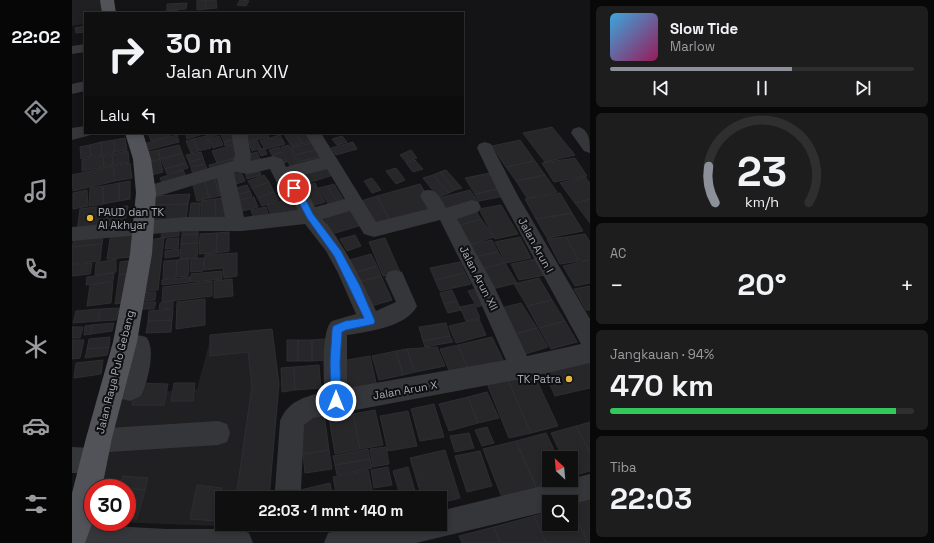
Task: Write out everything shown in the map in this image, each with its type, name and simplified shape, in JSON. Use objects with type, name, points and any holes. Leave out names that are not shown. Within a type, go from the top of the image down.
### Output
[{"type":"main road","points":[[107,0],[108,12]]},
{"type":"main road","name":"Jalan Raya Pulo Gebang","points":[[73,534],[83,507],[88,453],[114,387],[125,342],[141,254],[146,193],[142,159],[134,134]]},
{"type":"street","points":[[72,50],[84,48]]},
{"type":"street","points":[[72,89],[84,86]]},
{"type":"street","points":[[72,134],[84,131]]},
{"type":"street","points":[[579,133],[590,147]]},
{"type":"street","points":[[235,224],[232,168],[243,154],[239,134]]},
{"type":"street","points":[[72,234],[195,223],[235,224],[270,222],[310,216],[356,202],[314,134]]},
{"type":"street","name":"Jalan Arun I","points":[[485,148],[510,198],[590,339]]},
{"type":"street","points":[[146,193],[232,168],[248,168],[275,162],[289,189],[296,189],[310,216],[338,254],[355,286],[370,321]]},
{"type":"street","points":[[282,174],[330,162]]},
{"type":"street","name":"Jalan Arun XII","points":[[429,196],[443,214],[477,272],[521,368]]},
{"type":"street","points":[[357,207],[370,229],[374,230],[472,207]]},
{"type":"street","points":[[336,401],[335,362],[337,330],[345,326],[395,314],[407,306],[395,278]]},
{"type":"street","name":"Jalan Arun X","points":[[288,490],[292,421],[294,416],[300,412],[319,404],[390,393],[590,353]]},
{"type":"street","points":[[88,453],[109,440],[218,433]]},
{"type":"street","points":[[338,543],[381,537],[429,527],[590,486]]},
{"type":"street","points":[[73,534],[111,540],[167,543],[239,543]]},
{"type":"shaded area","points":[[72,0],[114,0],[114,12],[84,12],[84,24],[72,26]]},
{"type":"shaded area","points":[[266,330],[279,382],[270,491],[215,491],[215,526],[136,523],[136,479],[99,479],[121,395],[197,389],[211,336]]},
{"type":"building","points":[[197,0],[205,0],[206,9],[197,10]]},
{"type":"building","points":[[205,0],[216,0],[217,8],[206,9]]},
{"type":"building","points":[[240,0],[249,1],[246,6],[237,5]]},
{"type":"building","points":[[187,3],[186,9],[167,10],[167,4]]},
{"type":"building","points":[[177,10],[178,12],[157,12]]},
{"type":"building","points":[[84,26],[84,32],[76,33],[75,28]]},
{"type":"building","points":[[552,127],[575,155],[545,162],[523,133]]},
{"type":"building","points":[[148,134],[169,134],[170,136],[151,141]]},
{"type":"building","points":[[185,134],[203,134],[187,139]]},
{"type":"building","points":[[205,134],[220,134],[207,138]]},
{"type":"building","points":[[232,134],[235,139],[224,142],[221,135]]},
{"type":"building","points":[[245,134],[268,134],[269,137],[245,143]]},
{"type":"building","points":[[284,134],[296,134],[302,144],[292,147]]},
{"type":"building","points":[[296,134],[310,134],[314,141],[302,144]]},
{"type":"building","points":[[177,135],[179,142],[145,151],[143,144]]},
{"type":"building","points":[[280,135],[285,144],[265,149],[260,141]]},
{"type":"building","points":[[206,136],[211,148],[198,151],[193,139]]},
{"type":"building","points":[[219,136],[223,145],[213,148],[208,139]]},
{"type":"building","points":[[342,136],[347,142],[337,145],[332,139]]},
{"type":"building","points":[[125,138],[127,150],[115,152],[114,140]]},
{"type":"building","points":[[193,139],[198,151],[191,153],[186,141]]},
{"type":"building","points":[[235,139],[236,143],[225,146],[224,142]]},
{"type":"building","points":[[114,140],[115,152],[102,155],[101,142]]},
{"type":"building","points":[[520,140],[535,161],[506,167],[492,146]]},
{"type":"building","points":[[257,141],[261,148],[252,151],[249,143]]},
{"type":"building","points":[[101,142],[102,155],[91,157],[90,145]]},
{"type":"building","points":[[315,142],[319,149],[295,155],[291,148]]},
{"type":"building","points":[[353,142],[357,149],[336,155],[331,148]]},
{"type":"building","points":[[90,145],[91,157],[81,159],[80,147]]},
{"type":"building","points":[[179,145],[182,153],[161,159],[158,150]]},
{"type":"building","points":[[233,145],[238,157],[217,163],[212,151]]},
{"type":"building","points":[[289,145],[298,164],[290,166],[281,147]]},
{"type":"building","points":[[279,147],[282,152],[272,155],[269,150]]},
{"type":"building","points":[[264,148],[267,154],[261,156],[258,150]]},
{"type":"building","points":[[319,149],[322,156],[298,162],[295,155]]},
{"type":"building","points":[[158,150],[160,159],[145,163],[143,153]]},
{"type":"building","points":[[411,150],[417,158],[406,162],[400,155]]},
{"type":"building","points":[[128,151],[129,162],[113,165],[112,154]]},
{"type":"building","points":[[201,152],[203,158],[189,162],[186,155]]},
{"type":"building","points":[[257,152],[260,159],[248,162],[246,155]]},
{"type":"building","points":[[282,152],[287,162],[277,165],[272,155]]},
{"type":"building","points":[[182,153],[186,163],[165,169],[161,159]]},
{"type":"building","points":[[112,154],[113,165],[104,167],[103,156]]},
{"type":"building","points":[[103,156],[104,167],[82,171],[82,160]]},
{"type":"building","points":[[322,156],[326,162],[301,168],[298,162]]},
{"type":"building","points":[[203,158],[205,164],[191,167],[189,162]]},
{"type":"building","points":[[237,158],[239,165],[211,171],[209,165]]},
{"type":"building","points":[[575,158],[587,176],[554,182],[542,163]]},
{"type":"building","points":[[160,159],[163,172],[148,176],[145,163]]},
{"type":"building","points":[[415,160],[423,169],[413,172],[406,163]]},
{"type":"building","points":[[535,161],[545,175],[516,181],[506,167]]},
{"type":"building","points":[[130,163],[132,178],[115,181],[113,166]]},
{"type":"building","points":[[186,163],[188,168],[167,174],[165,169]]},
{"type":"building","points":[[205,164],[208,171],[193,175],[191,167]]},
{"type":"building","points":[[326,164],[333,175],[302,185],[296,173]]},
{"type":"building","points":[[113,166],[115,181],[73,191],[72,175]]},
{"type":"building","points":[[258,166],[261,175],[247,179],[244,169]]},
{"type":"building","points":[[396,168],[405,180],[396,184],[386,171]]},
{"type":"building","points":[[183,170],[187,179],[164,187],[160,178]]},
{"type":"building","points":[[446,170],[462,188],[455,190],[440,172]]},
{"type":"building","points":[[241,172],[245,181],[233,185],[229,176]]},
{"type":"building","points":[[440,172],[455,190],[449,193],[433,175]]},
{"type":"building","points":[[490,173],[499,189],[475,194],[465,178]]},
{"type":"building","points":[[222,174],[228,194],[219,196],[214,176]]},
{"type":"building","points":[[264,175],[269,182],[252,188],[248,181]]},
{"type":"building","points":[[433,175],[449,193],[438,197],[423,178]]},
{"type":"building","points":[[545,175],[557,192],[527,198],[516,181]]},
{"type":"building","points":[[214,176],[219,196],[209,198],[204,178]]},
{"type":"building","points":[[585,177],[590,183],[590,199],[575,203],[560,183]]},
{"type":"building","points":[[204,178],[209,198],[197,201],[192,181]]},
{"type":"building","points":[[372,178],[381,190],[372,193],[364,181]]},
{"type":"building","points":[[130,181],[130,199],[119,201],[119,183]]},
{"type":"building","points":[[269,182],[274,192],[258,198],[252,188]]},
{"type":"building","points":[[119,183],[119,201],[103,204],[103,186]]},
{"type":"building","points":[[315,183],[325,202],[308,207],[298,188]]},
{"type":"building","points":[[334,184],[345,202],[339,204],[327,186]]},
{"type":"building","points":[[420,184],[436,210],[391,223],[377,196]]},
{"type":"building","points":[[247,185],[250,191],[236,195],[233,189]]},
{"type":"building","points":[[103,186],[103,204],[89,206],[90,188]]},
{"type":"building","points":[[327,186],[339,204],[330,207],[319,188]]},
{"type":"building","points":[[499,189],[504,196],[479,201],[475,194]]},
{"type":"building","points":[[87,190],[88,206],[73,209],[73,193]]},
{"type":"building","points":[[470,190],[479,203],[448,212],[439,198]]},
{"type":"building","points":[[250,191],[252,196],[238,201],[236,195]]},
{"type":"building","points":[[293,191],[304,212],[291,216],[280,195]]},
{"type":"building","points":[[274,192],[279,200],[262,206],[258,198]]},
{"type":"building","points":[[560,193],[572,213],[536,219],[525,199]]},
{"type":"building","points":[[190,194],[188,204],[152,205],[154,196]]},
{"type":"building","points":[[377,196],[391,223],[375,228],[361,201]]},
{"type":"building","points":[[230,197],[231,218],[216,219],[215,199]]},
{"type":"building","points":[[254,197],[258,207],[239,212],[236,201]]},
{"type":"building","points":[[215,199],[216,219],[201,221],[201,201]]},
{"type":"building","points":[[590,199],[590,223],[575,203]]},
{"type":"building","points":[[282,201],[289,216],[273,220],[267,205]]},
{"type":"building","points":[[191,203],[200,203],[199,219],[189,220]]},
{"type":"building","points":[[188,204],[186,221],[149,223],[152,205]]},
{"type":"building","points":[[501,205],[518,234],[495,239],[479,209]]},
{"type":"building","name":"PAUD dan TK Al Akhyar","points":[[102,206],[100,228],[77,231],[80,209]]},
{"type":"building","points":[[128,206],[126,216],[104,217],[106,207]]},
{"type":"building","points":[[352,206],[362,225],[332,234],[323,215]]},
{"type":"building","points":[[266,207],[270,220],[255,223],[251,210]]},
{"type":"building","points":[[474,208],[481,219],[457,226],[450,215]]},
{"type":"building","points":[[572,213],[583,231],[547,238],[536,219]]},
{"type":"building","points":[[126,216],[123,226],[101,228],[104,217]]},
{"type":"building","points":[[481,219],[494,237],[469,245],[457,226]]},
{"type":"building","points":[[199,224],[198,234],[182,235],[183,225]]},
{"type":"building","points":[[179,226],[179,236],[161,238],[162,227]]},
{"type":"building","points":[[134,229],[131,257],[107,259],[111,232]]},
{"type":"building","points":[[104,231],[102,244],[72,247],[75,235]]},
{"type":"building","points":[[229,232],[229,251],[216,253],[217,233]]},
{"type":"building","points":[[217,233],[216,253],[199,254],[200,234]]},
{"type":"building","points":[[198,234],[198,243],[181,244],[182,235]]},
{"type":"building","points":[[585,234],[590,242],[590,260],[579,261],[566,237]]},
{"type":"building","points":[[355,235],[361,246],[347,251],[340,239]]},
{"type":"building","points":[[520,237],[531,258],[506,263],[495,242]]},
{"type":"building","points":[[566,237],[579,261],[560,264],[547,239]]},
{"type":"building","points":[[164,238],[158,290],[140,292],[147,240]]},
{"type":"building","points":[[179,238],[178,248],[165,249],[167,239]]},
{"type":"building","points":[[385,238],[400,272],[383,276],[369,242]]},
{"type":"building","points":[[492,240],[498,252],[474,257],[468,245]]},
{"type":"building","points":[[198,243],[197,258],[180,259],[181,244]]},
{"type":"building","points":[[102,244],[100,261],[72,264],[72,247]]},
{"type":"building","points":[[179,249],[179,256],[165,258],[165,251]]},
{"type":"building","points":[[498,252],[505,263],[481,269],[474,257]]},
{"type":"building","points":[[237,253],[237,276],[224,278],[223,268],[204,270],[205,255]]},
{"type":"building","points":[[371,254],[377,266],[354,273],[349,260]]},
{"type":"building","points":[[204,258],[203,271],[190,272],[191,259]]},
{"type":"building","points":[[116,259],[116,272],[95,275],[96,263]]},
{"type":"building","points":[[189,259],[188,276],[176,277],[177,260]]},
{"type":"building","points":[[536,259],[545,275],[519,280],[511,264]]},
{"type":"building","points":[[134,260],[132,273],[119,275],[120,262]]},
{"type":"building","points":[[177,260],[176,277],[163,279],[164,261]]},
{"type":"building","points":[[590,260],[590,283],[575,286],[563,266]]},
{"type":"building","points":[[460,262],[465,273],[435,280],[430,268]]},
{"type":"building","points":[[92,263],[90,274],[72,276],[72,265]]},
{"type":"building","points":[[505,263],[517,283],[492,289],[481,269]]},
{"type":"building","points":[[377,266],[381,276],[358,282],[354,273]]},
{"type":"building","points":[[222,271],[222,279],[190,282],[191,274]]},
{"type":"building","points":[[114,273],[113,281],[86,285],[87,277]]},
{"type":"building","points":[[132,273],[129,302],[115,304],[119,275]]},
{"type":"building","points":[[465,273],[471,284],[440,291],[435,280]]},
{"type":"building","points":[[381,276],[392,300],[368,307],[358,282]]},
{"type":"building","points":[[190,277],[189,282],[162,285],[162,280]]},
{"type":"building","points":[[539,278],[552,300],[527,306],[514,284]]},
{"type":"building","points":[[232,279],[233,296],[214,298],[214,281]]},
{"type":"building","points":[[212,281],[212,296],[162,302],[163,287]]},
{"type":"building","points":[[113,282],[111,303],[87,306],[90,285]]},
{"type":"building","points":[[590,286],[590,310],[586,310],[574,289]]},
{"type":"building","points":[[481,287],[490,303],[477,307],[468,291]]},
{"type":"building","points":[[452,290],[457,301],[444,304],[440,293]]},
{"type":"building","points":[[156,292],[155,300],[137,301],[138,293]]},
{"type":"building","points":[[205,299],[205,325],[176,329],[177,302]]},
{"type":"building","points":[[552,300],[565,321],[539,328],[527,306]]},
{"type":"building","points":[[173,301],[173,308],[159,309],[160,303]]},
{"type":"building","points":[[457,301],[461,310],[448,313],[444,304]]},
{"type":"building","points":[[137,302],[156,302],[154,309],[136,309]]},
{"type":"building","points":[[521,303],[537,328],[511,335],[497,309]]},
{"type":"building","points":[[474,304],[480,318],[466,321],[460,307]]},
{"type":"building","points":[[119,308],[116,320],[98,321],[100,309]]},
{"type":"building","points":[[100,309],[98,321],[73,323],[76,311]]},
{"type":"building","points":[[173,309],[172,320],[148,321],[149,311]]},
{"type":"building","points":[[479,319],[486,335],[456,343],[449,326]]},
{"type":"building","points":[[172,320],[171,332],[146,333],[148,321]]},
{"type":"building","points":[[565,321],[577,342],[551,349],[539,328]]},
{"type":"building","points":[[114,323],[112,331],[91,334],[92,325]]},
{"type":"building","points":[[446,323],[450,336],[423,341],[419,327]]},
{"type":"building","points":[[92,325],[91,334],[84,335],[85,326]]},
{"type":"building","points":[[72,327],[83,327],[80,338],[72,338]]},
{"type":"building","points":[[537,328],[548,347],[522,355],[511,335]]},
{"type":"building","points":[[272,329],[279,384],[270,491],[237,491],[252,386],[248,352],[210,356],[210,335]]},
{"type":"building","points":[[450,336],[453,342],[425,347],[423,341]]},
{"type":"building","points":[[110,337],[109,347],[87,349],[89,339]]},
{"type":"building","points":[[492,337],[504,362],[469,371],[458,345]]},
{"type":"building","points":[[326,339],[326,360],[312,361],[312,340]]},
{"type":"building","points":[[72,340],[84,340],[80,358],[72,359]]},
{"type":"building","points":[[287,340],[298,340],[298,361],[287,361]]},
{"type":"building","points":[[298,340],[312,340],[312,361],[298,361]]},
{"type":"building","points":[[458,345],[469,371],[451,375],[440,349]]},
{"type":"building","points":[[109,347],[107,355],[85,358],[87,349]]},
{"type":"building","points":[[437,347],[445,366],[415,372],[407,349]]},
{"type":"building","points":[[407,349],[415,372],[403,375],[396,351]]},
{"type":"building","points":[[396,351],[403,375],[379,380],[372,356]]},
{"type":"building","points":[[370,356],[377,387],[347,392],[341,361]]},
{"type":"building","points":[[103,360],[101,374],[74,378],[76,363]]},
{"type":"building","name":"TK Patra","points":[[590,360],[590,388],[555,396],[543,370]]},
{"type":"building","points":[[319,365],[321,388],[295,390],[294,367]]},
{"type":"building","points":[[294,367],[295,390],[282,392],[281,368]]},
{"type":"building","points":[[532,370],[558,426],[531,433],[506,376]]},
{"type":"building","points":[[506,376],[531,433],[509,438],[486,381]]},
{"type":"building","points":[[137,383],[168,384],[164,405],[132,405]]},
{"type":"building","points":[[174,383],[195,383],[193,401],[171,401]]},
{"type":"building","points":[[487,392],[499,418],[478,423],[468,397]]},
{"type":"building","points":[[468,397],[478,423],[449,431],[439,404]]},
{"type":"building","points":[[434,404],[444,437],[420,441],[411,409]]},
{"type":"building","points":[[375,410],[383,445],[360,449],[353,414]]},
{"type":"building","points":[[408,411],[417,446],[388,451],[380,416]]},
{"type":"building","points":[[324,413],[329,450],[303,454],[299,416]]},
{"type":"building","points":[[353,414],[360,449],[335,454],[329,418]]},
{"type":"building","points":[[590,422],[590,453],[576,426]]},
{"type":"building","points":[[576,426],[590,453],[590,471],[578,474],[578,451],[560,451],[551,433]]},
{"type":"building","points":[[487,427],[494,443],[482,446],[475,430]]},
{"type":"building","points":[[469,433],[474,448],[455,452],[450,436]]},
{"type":"building","points":[[546,433],[555,451],[542,451],[542,487],[549,487],[538,491],[516,441]]},
{"type":"building","points":[[516,441],[538,491],[503,500],[483,449]]},
{"type":"building","points":[[386,447],[389,464],[373,467],[370,449]]},
{"type":"building","points":[[368,449],[370,459],[335,465],[333,456]]},
{"type":"building","points":[[329,450],[332,469],[305,473],[303,454]]},
{"type":"building","points":[[445,450],[460,498],[447,501],[447,491],[420,491],[410,458]]},
{"type":"building","points":[[480,451],[492,486],[467,492],[455,456]]},
{"type":"building","points":[[370,459],[372,468],[337,475],[335,465]]},
{"type":"building","points":[[388,467],[392,485],[374,488],[371,470]]},
{"type":"building","points":[[408,467],[415,491],[399,491],[393,471]]},
{"type":"building","points":[[368,470],[372,491],[336,491],[333,477]]},
{"type":"building","points":[[123,476],[148,478],[145,490],[136,489],[136,479],[122,479]]},
{"type":"building","points":[[330,483],[332,491],[296,491]]},
{"type":"building","points":[[197,485],[222,488],[221,491],[215,491],[215,521],[190,519]]},
{"type":"building","points":[[136,489],[145,490],[137,519]]},
{"type":"building","points":[[590,501],[590,543],[588,543],[578,521],[578,504]]},
{"type":"building","points":[[542,514],[542,531],[578,531],[578,521],[588,543],[546,543],[534,516]]},
{"type":"building","points":[[534,516],[546,543],[500,543],[494,527]]},
{"type":"building","points":[[494,527],[500,543],[462,543],[459,536]]},
{"type":"place","name":"PAUD dan TK Al Akhyar","points":[[90,218]]},
{"type":"place","name":"TK Patra","points":[[569,379]]},
{"type":"route","points":[[294,188],[296,189],[310,216],[338,254],[355,286],[370,321],[340,327],[337,330],[335,362],[336,401]]}]
